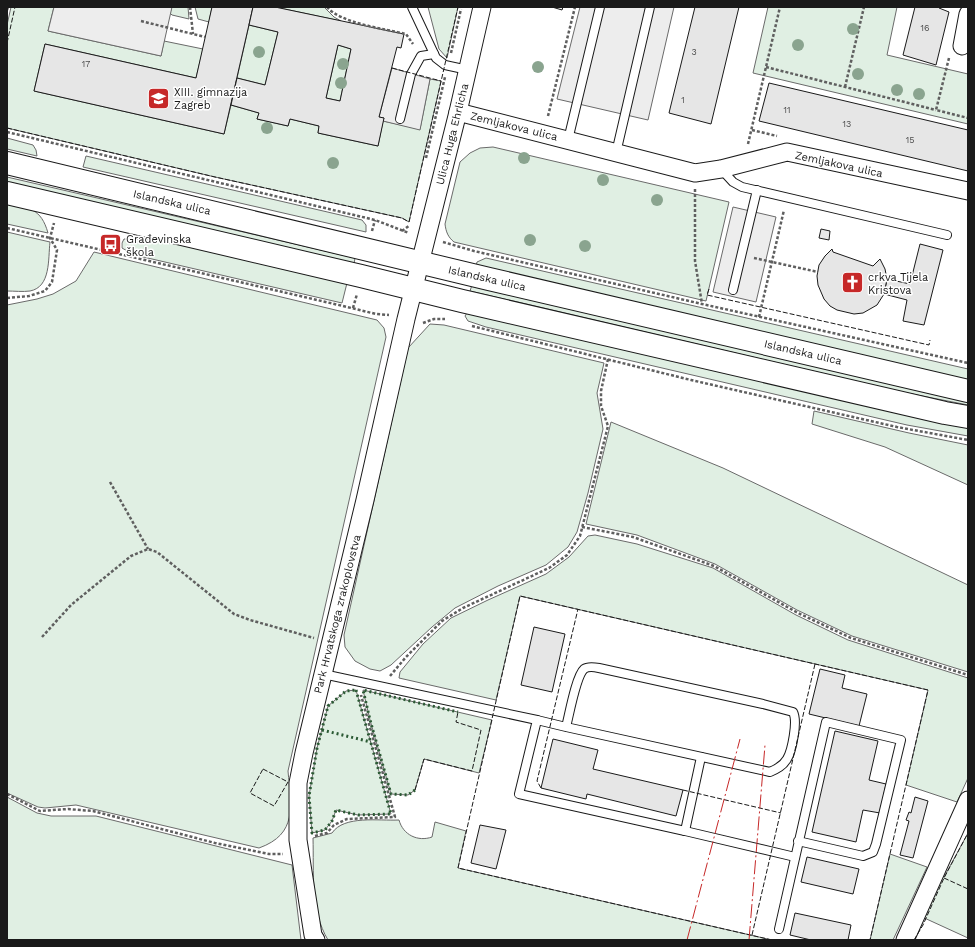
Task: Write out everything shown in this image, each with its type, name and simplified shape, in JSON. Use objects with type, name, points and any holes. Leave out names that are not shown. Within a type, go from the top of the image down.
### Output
[{"type":"street","name":"Ulica Huga Ehrlicha","points":[[414,290],[482,7]]},
{"type":"street","points":[[956,50],[968,14]]},
{"type":"street","name":"Zemljakova ulica","points":[[458,112],[695,173],[721,169],[787,152],[968,191]]},
{"type":"street","name":"Islandska ulica","points":[[7,163],[968,391]]},
{"type":"street","points":[[7,193],[414,290],[968,417]]},
{"type":"street","name":"Park Hrvatskoga zrakoplovstva","points":[[316,940],[313,935],[299,847],[298,783],[414,290]]},
{"type":"street","points":[[905,940],[968,800]]},
{"type":"lane","points":[[412,7],[436,58],[448,65],[468,70]]},
{"type":"lane","points":[[568,140],[600,7]]},
{"type":"lane","points":[[616,153],[650,7]]},
{"type":"lane","points":[[400,119],[411,74],[421,56],[434,54]]},
{"type":"lane","points":[[721,169],[733,182],[742,187],[947,235]]},
{"type":"lane","points":[[733,290],[757,190]]},
{"type":"lane","points":[[323,674],[770,772],[780,767],[788,758],[795,729],[795,716],[793,712],[763,704],[599,668],[588,667],[583,670],[578,678],[566,727]]},
{"type":"lane","points":[[537,720],[519,794],[794,857]]},
{"type":"lane","points":[[779,929],[794,857],[826,722],[901,740],[873,852],[863,856],[798,841]]},
{"type":"lane","points":[[685,831],[701,757]]},
{"type":"path","points":[[190,7],[193,34]]},
{"type":"path","points":[[327,7],[332,13],[349,20],[406,34],[421,56]]},
{"type":"path","points":[[425,164],[462,7]]},
{"type":"path","points":[[548,119],[575,7]]},
{"type":"path","points":[[747,148],[780,7]]},
{"type":"path","points":[[845,87],[864,7]]},
{"type":"path","points":[[141,21],[206,37]]},
{"type":"path","points":[[936,110],[956,50]]},
{"type":"path","points":[[766,67],[968,118]]},
{"type":"path","points":[[7,132],[375,220],[407,233]]},
{"type":"path","points":[[695,185],[695,261],[702,304]]},
{"type":"path","points":[[759,316],[787,197]]},
{"type":"path","points":[[371,234],[375,220]]},
{"type":"path","points":[[7,298],[29,296],[45,291],[52,282],[57,250],[50,238],[54,223]]},
{"type":"path","points":[[402,232],[411,225]]},
{"type":"path","points":[[7,228],[376,314],[385,314]]},
{"type":"path","points":[[441,241],[474,251],[702,304],[968,363]]},
{"type":"path","points":[[741,255],[818,272]]},
{"type":"path","points":[[353,308],[357,291]]},
{"type":"path","points":[[424,323],[434,319],[451,320]]},
{"type":"path","points":[[465,324],[897,427],[968,440]]},
{"type":"path","points":[[381,687],[406,657],[442,621],[463,608],[549,568],[567,555],[580,536],[608,426],[601,406],[600,392],[608,359]]},
{"type":"path","points":[[110,482],[148,549]]},
{"type":"path","points":[[582,527],[633,537],[714,566],[798,613],[851,638],[968,675]]},
{"type":"path","points":[[42,637],[71,605],[131,556],[148,549],[157,552],[234,614],[250,620],[321,639]]},
{"type":"path","points":[[7,794],[40,811],[68,809],[93,811],[215,843],[269,854],[299,847],[327,833],[334,825],[347,819],[395,817],[358,681]]},
{"type":"green space","points":[[11,7],[54,7],[48,31],[161,56],[164,41],[203,49],[196,78],[45,44],[34,91],[224,134],[231,105],[259,113],[257,119],[288,126],[290,119],[319,126],[318,133],[378,146],[383,121],[420,129],[430,79],[441,81],[409,222],[402,218],[215,177],[7,128],[7,25]]},
{"type":"green space","points":[[172,7],[188,7],[189,19],[172,15],[170,13]]},
{"type":"green space","points":[[195,7],[212,7],[209,22],[198,19]]},
{"type":"green space","points":[[275,7],[324,7],[334,17],[341,21]]},
{"type":"green space","points":[[428,7],[458,7],[447,58],[439,49]]},
{"type":"green space","points":[[768,7],[897,7],[887,55],[968,74],[968,124],[753,73]]},
{"type":"green space","points":[[249,25],[278,32],[265,85],[237,78]]},
{"type":"green space","points":[[338,45],[351,49],[340,101],[326,98]]},
{"type":"green space","points":[[7,138],[33,145],[37,156],[7,149]]},
{"type":"green space","points":[[493,147],[729,202],[706,301],[454,242],[448,234],[445,224],[460,162],[470,153],[480,148]]},
{"type":"green space","points":[[86,156],[362,220],[366,225],[366,232],[83,167]]},
{"type":"green space","points":[[7,177],[355,258],[354,264],[7,183]]},
{"type":"green space","points":[[7,203],[33,210],[42,218],[48,233],[7,224]]},
{"type":"green space","points":[[7,232],[50,242],[47,271],[42,284],[37,288],[30,291],[7,291]]},
{"type":"green space","points":[[124,239],[155,240],[175,243],[347,283],[342,303],[139,256],[122,248]]},
{"type":"green space","points":[[94,252],[377,320],[384,328],[386,337],[288,771],[290,796],[289,817],[286,827],[280,835],[272,842],[259,848],[76,805],[45,808],[38,807],[7,793],[7,305],[53,294],[76,281]]},
{"type":"green space","points":[[486,258],[968,369],[968,380],[476,266],[477,262]]},
{"type":"green space","points":[[472,285],[968,399],[968,405],[902,392],[470,291]]},
{"type":"green space","points":[[467,313],[968,425],[968,436],[907,425],[486,327],[468,321],[465,316]]},
{"type":"green space","points":[[430,324],[444,325],[604,363],[597,393],[603,429],[577,532],[568,547],[546,565],[498,586],[455,608],[391,665],[380,671],[370,669],[355,661],[345,647],[344,635],[408,348]]},
{"type":"green space","points":[[814,411],[968,445],[968,485],[885,447],[812,424]]},
{"type":"green space","points":[[611,422],[723,468],[968,585],[968,672],[852,636],[797,610],[715,564],[637,535],[586,524]]},
{"type":"green space","points":[[595,535],[637,544],[713,568],[796,615],[848,640],[968,678],[968,778],[957,802],[906,785],[928,690],[520,596],[496,700],[399,678],[400,672],[423,644],[451,618],[546,574],[569,557],[588,536]]},
{"type":"green space","points":[[356,690],[391,814],[358,815],[336,810],[332,821],[325,830],[312,833],[309,796],[317,748],[328,706],[346,691]]},
{"type":"green space","points":[[363,690],[492,720],[479,773],[424,759],[415,790],[408,795],[391,794]]},
{"type":"green space","points":[[7,797],[37,813],[51,816],[96,816],[292,865],[301,940],[7,940]]},
{"type":"green space","points":[[399,820],[404,830],[416,838],[422,839],[432,837],[435,822],[466,831],[458,868],[772,940],[328,940],[318,916],[316,904],[313,877],[313,838],[332,833],[338,827],[353,821]]},
{"type":"green space","points":[[968,833],[968,938],[920,916],[939,875],[944,877]]},
{"type":"green space","points":[[890,854],[927,867],[893,940],[870,940]]},
{"type":"shaded area","points":[[54,7],[172,7],[161,56],[48,31]]},
{"type":"shaded area","points":[[580,7],[674,7],[648,120],[557,99]]},
{"type":"shaded area","points":[[392,68],[430,79],[420,130],[383,121],[384,118],[379,117]]},
{"type":"shaded area","points":[[733,207],[776,217],[756,302],[713,292]]},
{"type":"building","points":[[212,7],[253,7],[224,134],[34,91],[45,44],[196,78]]},
{"type":"building","points":[[253,7],[275,7],[404,34],[401,48],[397,47],[379,117],[384,118],[378,146],[318,133],[319,126],[290,119],[288,126],[257,119],[259,113],[231,105],[237,78],[265,85],[278,32],[249,25]],"holes":[[[338,45],[351,49],[340,101],[326,98]]]},
{"type":"building","points":[[552,7],[563,7],[562,10]]},
{"type":"building","points":[[695,7],[739,7],[711,124],[669,113]]},
{"type":"building","points":[[915,7],[939,7],[949,12],[936,65],[903,55]]},
{"type":"building","points":[[769,83],[968,130],[968,171],[759,121]]},
{"type":"building","points":[[821,229],[830,231],[829,240],[819,238]]},
{"type":"building","points":[[920,244],[943,250],[924,325],[903,321],[907,300],[884,294],[887,279],[910,284]]},
{"type":"building","name":"crkva Tijela Kristova","points":[[832,249],[833,252],[873,266],[880,259],[885,269],[887,279],[884,294],[877,305],[863,313],[854,314],[837,310],[830,306],[824,299],[818,285],[817,276],[819,265]]},
{"type":"building","points":[[534,627],[565,634],[552,692],[521,685]]},
{"type":"building","points":[[820,669],[845,675],[842,688],[867,694],[859,726],[809,714]]},
{"type":"building","points":[[835,731],[878,741],[869,780],[886,784],[880,813],[863,810],[856,842],[812,832]]},
{"type":"building","points":[[553,739],[598,750],[593,769],[683,790],[676,816],[587,794],[586,799],[541,788]]},
{"type":"building","points":[[915,797],[928,801],[913,858],[900,855],[909,821],[906,820],[909,812],[911,813]]},
{"type":"building","points":[[480,825],[506,830],[496,869],[471,863]]},
{"type":"building","points":[[807,857],[859,869],[853,894],[801,882]]},
{"type":"building","points":[[795,913],[851,925],[848,940],[811,940],[790,935]]},
{"type":"hedge","points":[[356,690],[391,814],[358,815],[336,810],[332,821],[325,830],[312,833],[309,796],[317,748],[328,706],[346,691],[356,690]]},
{"type":"hedge","points":[[415,790],[408,795],[391,794],[363,690],[458,712]]},
{"type":"hedge","points":[[322,730],[371,742]]},
{"type":"fence","points":[[7,43],[15,7]]},
{"type":"fence","points":[[7,128],[215,177],[402,218],[409,222],[458,7]]},
{"type":"fence","points":[[392,68],[441,81]]},
{"type":"fence","points":[[709,289],[707,295],[929,345],[930,340]]},
{"type":"fence","points":[[772,940],[458,868],[520,596],[928,690],[870,940]]},
{"type":"fence","points":[[541,788],[537,781],[578,609]]},
{"type":"fence","points":[[752,935],[815,664]]},
{"type":"fence","points":[[415,790],[424,759],[472,771],[481,730],[456,722],[458,712]]},
{"type":"fence","points":[[263,769],[288,782],[274,806],[250,793],[263,769]]},
{"type":"fence","points":[[683,790],[781,813]]},
{"type":"fence","points":[[914,940],[923,925],[944,878],[968,833]]},
{"type":"fence","points":[[944,878],[968,889]]},
{"type":"power","points":[[687,940],[740,739]]},
{"type":"power","points":[[749,940],[765,745]]},
{"type":"place","name":"XIII. gimnazija Zagreb","points":[[159,98]]},
{"type":"place","name":"Građevinska škola","points":[[110,245]]},
{"type":"place","name":"crkva Tijela Kristova","points":[[852,283]]}]
